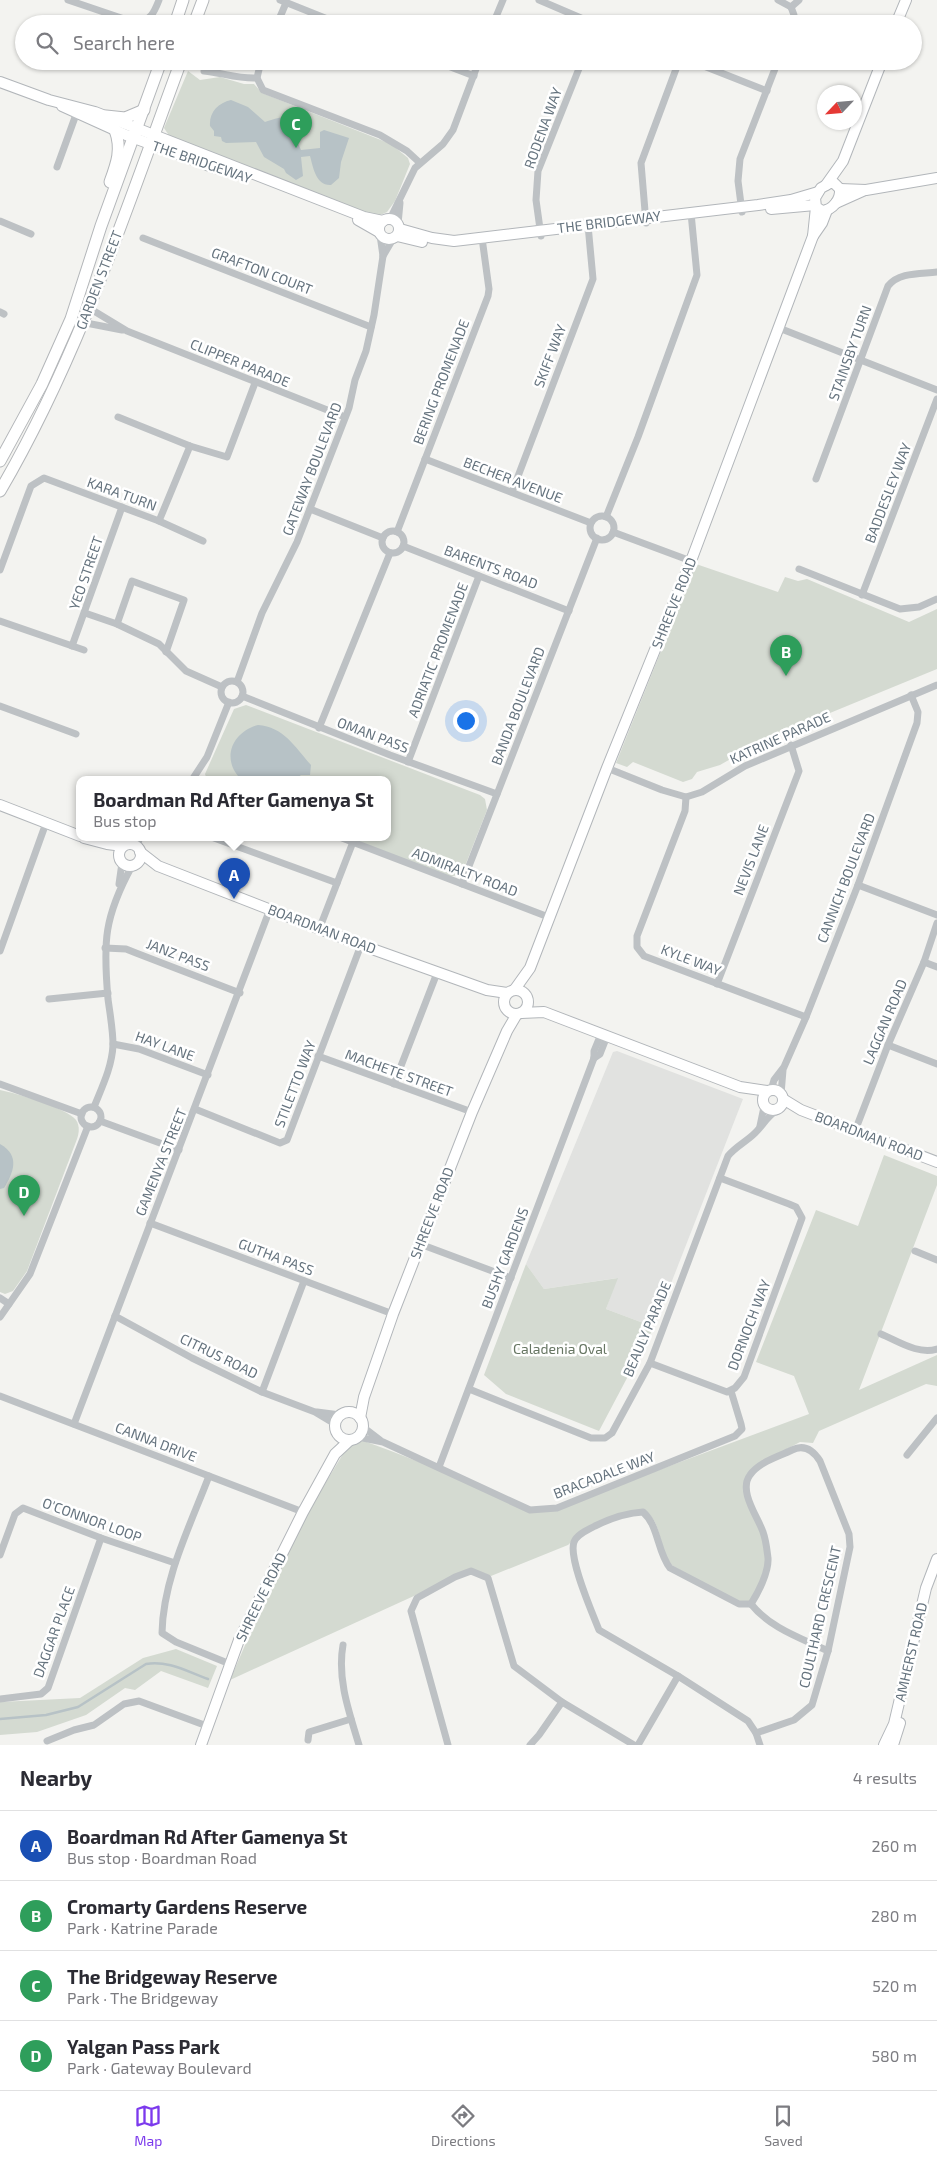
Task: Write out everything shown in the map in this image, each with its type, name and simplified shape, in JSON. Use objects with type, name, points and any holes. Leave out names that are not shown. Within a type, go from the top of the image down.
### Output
[{"type":"main road","points":[[178,15],[183,0]]},
{"type":"main road","points":[[197,15],[203,0]]},
{"type":"main road","name":"GARDEN STREET","points":[[0,461],[42,384],[71,318],[101,226],[158,70]]},
{"type":"main road","name":"GARDEN STREET","points":[[0,491],[24,451],[69,358],[114,245],[178,70]]},
{"type":"main road","points":[[106,116],[126,118],[144,110]]},
{"type":"main road","points":[[101,226],[100,211],[118,158],[119,144],[115,130]]},
{"type":"street","points":[[68,0],[112,15]]},
{"type":"street","points":[[154,15],[159,0]]},
{"type":"street","points":[[497,15],[502,0]]},
{"type":"street","points":[[540,0],[574,15]]},
{"type":"street","points":[[778,0],[791,7],[794,15]]},
{"type":"street","points":[[791,7],[799,0]]},
{"type":"street","points":[[900,15],[906,0]]},
{"type":"street","points":[[279,15],[283,1],[318,15]]},
{"type":"street","points":[[259,70],[257,78],[263,90],[380,135],[407,151],[420,163]]},
{"type":"street","points":[[458,70],[474,76]]},
{"type":"street","name":"GATEWAY BOULEVARD","points":[[237,682],[262,614],[297,542],[349,408],[355,380],[366,351],[383,256],[401,198],[409,178],[420,163],[443,144],[453,130],[476,70]]},
{"type":"street","name":"RODENA WAY","points":[[540,233],[536,200],[538,171],[578,70]]},
{"type":"street","points":[[646,221],[641,163],[676,70]]},
{"type":"street","points":[[714,70],[767,91]]},
{"type":"street","points":[[741,209],[738,181],[740,158],[775,70]]},
{"type":"street","points":[[836,203],[839,198],[843,161],[878,70]]},
{"type":"street","points":[[204,71],[222,73],[239,79],[257,78]]},
{"type":"street","points":[[0,82],[78,110],[106,116],[136,133]]},
{"type":"street","points":[[78,110],[115,130],[136,133]]},
{"type":"street","points":[[57,167],[78,110]]},
{"type":"street","name":"THE BRIDGEWAY","points":[[136,133],[393,228],[447,241],[482,240],[741,209],[791,200],[818,192]]},
{"type":"street","name":"THE BRIDGEWAY","points":[[151,139],[212,167],[245,176],[357,220],[380,233],[386,239],[393,228]]},
{"type":"street","points":[[818,192],[826,185],[843,161]]},
{"type":"street","points":[[826,185],[834,184],[839,187],[866,190],[937,178]]},
{"type":"street","name":"SHREEVE ROAD","points":[[526,996],[530,968],[551,918],[607,768],[691,561],[813,236],[822,223],[827,210],[836,203],[866,190]]},
{"type":"street","name":"SHREEVE ROAD","points":[[813,236],[815,198],[818,192]]},
{"type":"street","points":[[816,206],[822,210],[827,210]]},
{"type":"street","name":"THE BRIDGEWAY","points":[[741,209],[816,206]]},
{"type":"street","points":[[606,517],[638,437],[697,275],[692,215]]},
{"type":"street","points":[[0,221],[31,234]]},
{"type":"street","points":[[380,233],[379,226],[393,228]]},
{"type":"street","name":"SKIFF WAY","points":[[512,492],[593,279],[589,228]]},
{"type":"street","name":"GATEWAY BOULEVARD","points":[[380,233],[383,256]]},
{"type":"street","name":"GRAFTON COURT","points":[[143,238],[371,327]]},
{"type":"street","name":"BERING PROMENADE","points":[[397,532],[488,296],[489,289],[482,240]]},
{"type":"street","name":"STAINSBY TURN","points":[[816,479],[888,286],[900,276],[937,272]]},
{"type":"street","name":"CLIPPER PARADE","points":[[77,303],[89,308],[127,331],[345,417]]},
{"type":"street","name":"CLIPPER PARADE","points":[[71,318],[127,331]]},
{"type":"street","points":[[779,328],[937,390]]},
{"type":"street","points":[[118,417],[190,446],[227,457],[255,383]]},
{"type":"street","name":"BADDESLEY WAY","points":[[862,595],[937,399]]},
{"type":"street","name":"KARA TURN","points":[[0,570],[32,486],[44,478],[159,521],[190,446]]},
{"type":"street","name":"BECHER AVENUE","points":[[425,459],[591,523]]},
{"type":"street","name":"YEO STREET","points":[[72,646],[122,507]]},
{"type":"street","points":[[310,509],[382,538]]},
{"type":"street","points":[[606,517],[613,523],[613,532],[606,538],[597,538],[591,532],[591,523],[596,518],[606,517]]},
{"type":"street","points":[[159,521],[203,541]]},
{"type":"street","points":[[389,532],[397,532],[402,537],[403,546],[398,552],[390,553],[383,547],[382,538],[389,532]]},
{"type":"street","points":[[613,532],[691,561]]},
{"type":"street","name":"BANDA BOULEVARD","points":[[462,884],[597,538]]},
{"type":"street","name":"BARENTS ROAD","points":[[403,546],[569,611]]},
{"type":"street","points":[[319,728],[390,553]]},
{"type":"street","points":[[799,569],[900,609],[910,610],[937,599]]},
{"type":"street","name":"ADRIATIC PROMENADE","points":[[408,762],[479,576]]},
{"type":"street","points":[[117,624],[132,581],[184,600],[166,652]]},
{"type":"street","points":[[85,613],[117,624],[160,644],[186,671],[222,687]]},
{"type":"street","points":[[0,621],[84,650]]},
{"type":"street","points":[[227,682],[237,682],[243,691],[242,696],[238,701],[229,702],[224,699],[221,692],[222,687],[227,682]]},
{"type":"street","name":"KATRINE PARADE","points":[[686,797],[702,792],[745,766],[792,745],[937,685]]},
{"type":"street","name":"CANNICH BOULEVARD","points":[[776,1099],[774,1080],[784,1067],[806,1016],[858,884],[917,723],[918,712],[911,695]]},
{"type":"street","name":"OMAN PASS","points":[[242,696],[319,728],[496,794]]},
{"type":"street","points":[[197,776],[208,757],[229,702]]},
{"type":"street","points":[[0,706],[76,734]]},
{"type":"street","name":"NEVIS LANE","points":[[717,984],[799,771],[792,745]]},
{"type":"street","points":[[607,768],[662,790],[686,797]]},
{"type":"street","name":"KYLE WAY","points":[[686,797],[685,811],[637,936],[636,947],[644,956],[806,1016]]},
{"type":"street","points":[[0,805],[76,834]]},
{"type":"street","points":[[0,951],[46,823]]},
{"type":"street","name":"BOARDMAN ROAD","points":[[92,841],[127,863],[158,866],[437,973],[487,990],[511,991],[526,996],[544,1012]]},
{"type":"street","name":"BOARDMAN ROAD","points":[[107,841],[133,844],[158,866]]},
{"type":"street","points":[[222,841],[337,883]]},
{"type":"street","points":[[320,927],[353,842]]},
{"type":"street","name":"ADMIRALTY ROAD","points":[[353,842],[551,918]]},
{"type":"street","points":[[133,844],[140,860],[127,863],[119,853],[133,844]]},
{"type":"street","points":[[94,1107],[108,1073],[113,1044],[105,948],[108,922],[127,863]]},
{"type":"street","points":[[858,884],[937,915]]},
{"type":"street","name":"GAMENYA STREET","points":[[74,1424],[240,993],[270,909]]},
{"type":"street","name":"LAGGAN ROAD","points":[[855,1131],[888,1045],[924,962],[937,923]]},
{"type":"street","name":"STILETTO WAY","points":[[195,1109],[280,1143],[287,1140],[361,945]]},
{"type":"street","name":"JANZ PASS","points":[[105,948],[131,951],[240,993]]},
{"type":"street","points":[[924,962],[937,966]]},
{"type":"street","name":"SHREEVE ROAD","points":[[511,991],[530,968]]},
{"type":"street","points":[[394,1084],[437,973]]},
{"type":"street","name":"BOARDMAN ROAD","points":[[487,990],[512,1011],[544,1012],[937,1162]]},
{"type":"street","points":[[511,991],[512,1011],[527,1008],[526,996]]},
{"type":"street","points":[[48,999],[108,994]]},
{"type":"street","name":"SHREEVE ROAD","points":[[201,1745],[240,1640],[303,1512],[335,1454],[354,1439],[362,1423],[364,1397],[393,1314],[472,1112],[506,1031],[512,1011]]},
{"type":"street","name":"BUSHY GARDENS","points":[[439,1467],[594,1058],[600,1054],[604,1035]]},
{"type":"street","name":"HAY LANE","points":[[113,1044],[132,1047],[208,1075]]},
{"type":"street","points":[[888,1045],[937,1064]]},
{"type":"street","name":"MACHETE STREET","points":[[318,1056],[472,1112]]},
{"type":"street","points":[[0,1084],[82,1114]]},
{"type":"street","name":"BOARDMAN ROAD","points":[[740,1087],[770,1110],[776,1099]]},
{"type":"street","points":[[760,1126],[762,1098],[776,1099]]},
{"type":"street","name":"BEAULY PARADE","points":[[469,1389],[591,1438],[605,1438],[612,1433],[650,1363],[728,1156],[738,1145],[755,1133],[767,1117],[776,1099]]},
{"type":"street","points":[[82,1114],[88,1108],[94,1107],[99,1111],[100,1121]]},
{"type":"street","points":[[82,1114],[83,1123],[88,1126],[93,1126],[100,1121]]},
{"type":"street","points":[[100,1121],[179,1150]]},
{"type":"street","points":[[0,1317],[30,1274],[88,1126]]},
{"type":"street","name":"DORNOCH WAY","points":[[650,1363],[722,1391],[731,1391],[739,1385],[744,1377],[802,1218],[800,1212],[789,1204],[720,1178]]},
{"type":"street","name":"GUTHA PASS","points":[[150,1223],[393,1314]]},
{"type":"street","points":[[420,1244],[511,1278]]},
{"type":"street","points":[[915,1252],[937,1260]]},
{"type":"street","points":[[262,1392],[304,1281]]},
{"type":"street","points":[[0,1298],[10,1304]]},
{"type":"street","name":"CITRUS ROAD","points":[[115,1316],[192,1358],[262,1392],[315,1412],[336,1429]]},
{"type":"street","points":[[881,1334],[918,1350],[937,1348]]},
{"type":"street","name":"BRACADALE WAY","points":[[362,1423],[383,1442],[530,1510],[557,1508],[735,1436],[742,1429],[731,1391]]},
{"type":"street","name":"CANNA DRIVE","points":[[0,1396],[303,1512]]},
{"type":"street","name":"SHREEVE ROAD","points":[[335,1454],[336,1429],[344,1413],[364,1397]]},
{"type":"street","name":"CITRUS ROAD","points":[[315,1412],[344,1413]]},
{"type":"street","points":[[344,1413],[354,1413],[362,1423]]},
{"type":"street","points":[[907,1455],[937,1418]]},
{"type":"street","points":[[336,1429],[340,1438],[354,1439]]},
{"type":"street","name":"BRACADALE WAY","points":[[354,1439],[383,1442]]},
{"type":"street","name":"COULTHARD CRESCENT","points":[[751,1604],[759,1592],[768,1561],[764,1533],[746,1492],[748,1477],[758,1466],[797,1447],[806,1448],[815,1453],[820,1461],[850,1539],[828,1651],[812,1705],[794,1720],[756,1733]]},
{"type":"street","points":[[209,1476],[175,1563],[162,1618],[162,1633],[176,1642],[230,1664]]},
{"type":"street","name":"O'CONNOR LOOP","points":[[0,1555],[15,1514],[23,1508],[101,1538],[175,1563]]},
{"type":"street","points":[[760,1745],[756,1733],[748,1721],[678,1676],[599,1630],[572,1555],[574,1541],[581,1534],[606,1520],[635,1512],[643,1512],[651,1522],[664,1560],[670,1568],[739,1604],[751,1604],[760,1616],[780,1628],[828,1651]]},
{"type":"street","name":"DAGGAR PLACE","points":[[0,1698],[40,1694],[48,1688],[101,1538]]},
{"type":"street","name":"AMHERST ROAD","points":[[884,1745],[894,1724],[926,1588],[937,1559]]},
{"type":"street","points":[[448,1745],[411,1611],[417,1598],[455,1577],[471,1572],[488,1578],[514,1666],[562,1702],[636,1745],[678,1676]]},
{"type":"street","name":"AMHERST ROAD","points":[[893,1745],[924,1612],[937,1577]]},
{"type":"street","points":[[343,1645],[340,1662],[342,1682],[359,1745]]},
{"type":"street","points":[[47,1741],[68,1732],[94,1725],[124,1704],[132,1701],[139,1701],[208,1726]]},
{"type":"street","points":[[530,1745],[539,1736],[562,1702]]},
{"type":"street","points":[[308,1740],[309,1732],[351,1719]]},
{"type":"shaded area","points":[[231,100],[248,107],[265,122],[277,118],[293,121],[302,130],[297,141],[301,150],[320,148],[320,132],[324,130],[349,138],[341,162],[339,178],[331,185],[322,182],[316,175],[310,156],[301,157],[303,176],[296,180],[286,173],[284,169],[264,157],[256,142],[226,143],[222,141],[221,137],[214,136],[214,131],[210,126],[211,116],[218,106]]},
{"type":"shaded area","points":[[258,725],[282,734],[311,765],[310,775],[238,776],[232,764],[232,748],[241,734]]},
{"type":"shaded area","points":[[617,1051],[743,1099],[654,1327],[606,1309],[617,1278],[544,1289],[526,1264],[613,1052]]},
{"type":"shaded area","points":[[0,1144],[11,1154],[13,1165],[4,1188],[0,1189]]},
{"type":"green space","points":[[188,71],[200,80],[220,77],[244,84],[254,84],[262,93],[391,144],[408,158],[410,164],[395,201],[387,212],[376,217],[170,137],[164,128]]},
{"type":"green space","points":[[696,564],[778,592],[785,577],[798,581],[807,579],[909,622],[937,609],[937,669],[791,729],[720,765],[697,772],[692,779],[683,782],[633,762],[627,767],[616,763]]},
{"type":"green space","points":[[246,705],[480,795],[485,799],[487,810],[463,871],[459,875],[448,877],[358,841],[391,841],[391,776],[206,776],[234,709]]},
{"type":"green space","points":[[0,1090],[52,1106],[71,1115],[76,1120],[79,1130],[27,1271],[13,1291],[5,1294],[0,1292]]},
{"type":"green space","points":[[884,1155],[937,1176],[937,1185],[859,1390],[937,1355],[937,1386],[926,1384],[819,1431],[813,1443],[800,1442],[757,1465],[745,1492],[762,1534],[766,1561],[759,1588],[750,1603],[739,1603],[673,1566],[668,1560],[654,1521],[644,1510],[581,1533],[568,1545],[491,1576],[473,1569],[230,1680],[274,1578],[314,1502],[346,1449],[355,1442],[364,1441],[432,1467],[531,1513],[554,1509],[809,1414],[794,1376],[756,1362],[816,1210],[858,1226]]},
{"type":"green space","name":"Caladenia Oval","points":[[526,1264],[544,1289],[618,1278],[606,1309],[654,1327],[599,1431],[506,1394],[484,1375]]},
{"type":"green space","points":[[176,1649],[217,1666],[208,1688],[161,1671],[135,1690],[125,1688],[86,1715],[37,1732],[0,1735],[0,1702],[80,1698],[143,1658]]},
{"type":"waterway","points":[[0,1719],[46,1715],[78,1707],[146,1664],[170,1665],[208,1679]]},
{"type":"place","name":"The Bridgeway Reserve","points":[[296,148]]},
{"type":"place","name":"Cromarty Gardens Reserve","points":[[786,676]]},
{"type":"place","name":"Boardman Rd After Gamenya St","points":[[234,899]]},
{"type":"place","name":"Yalgan Pass Park","points":[[24,1216]]}]
